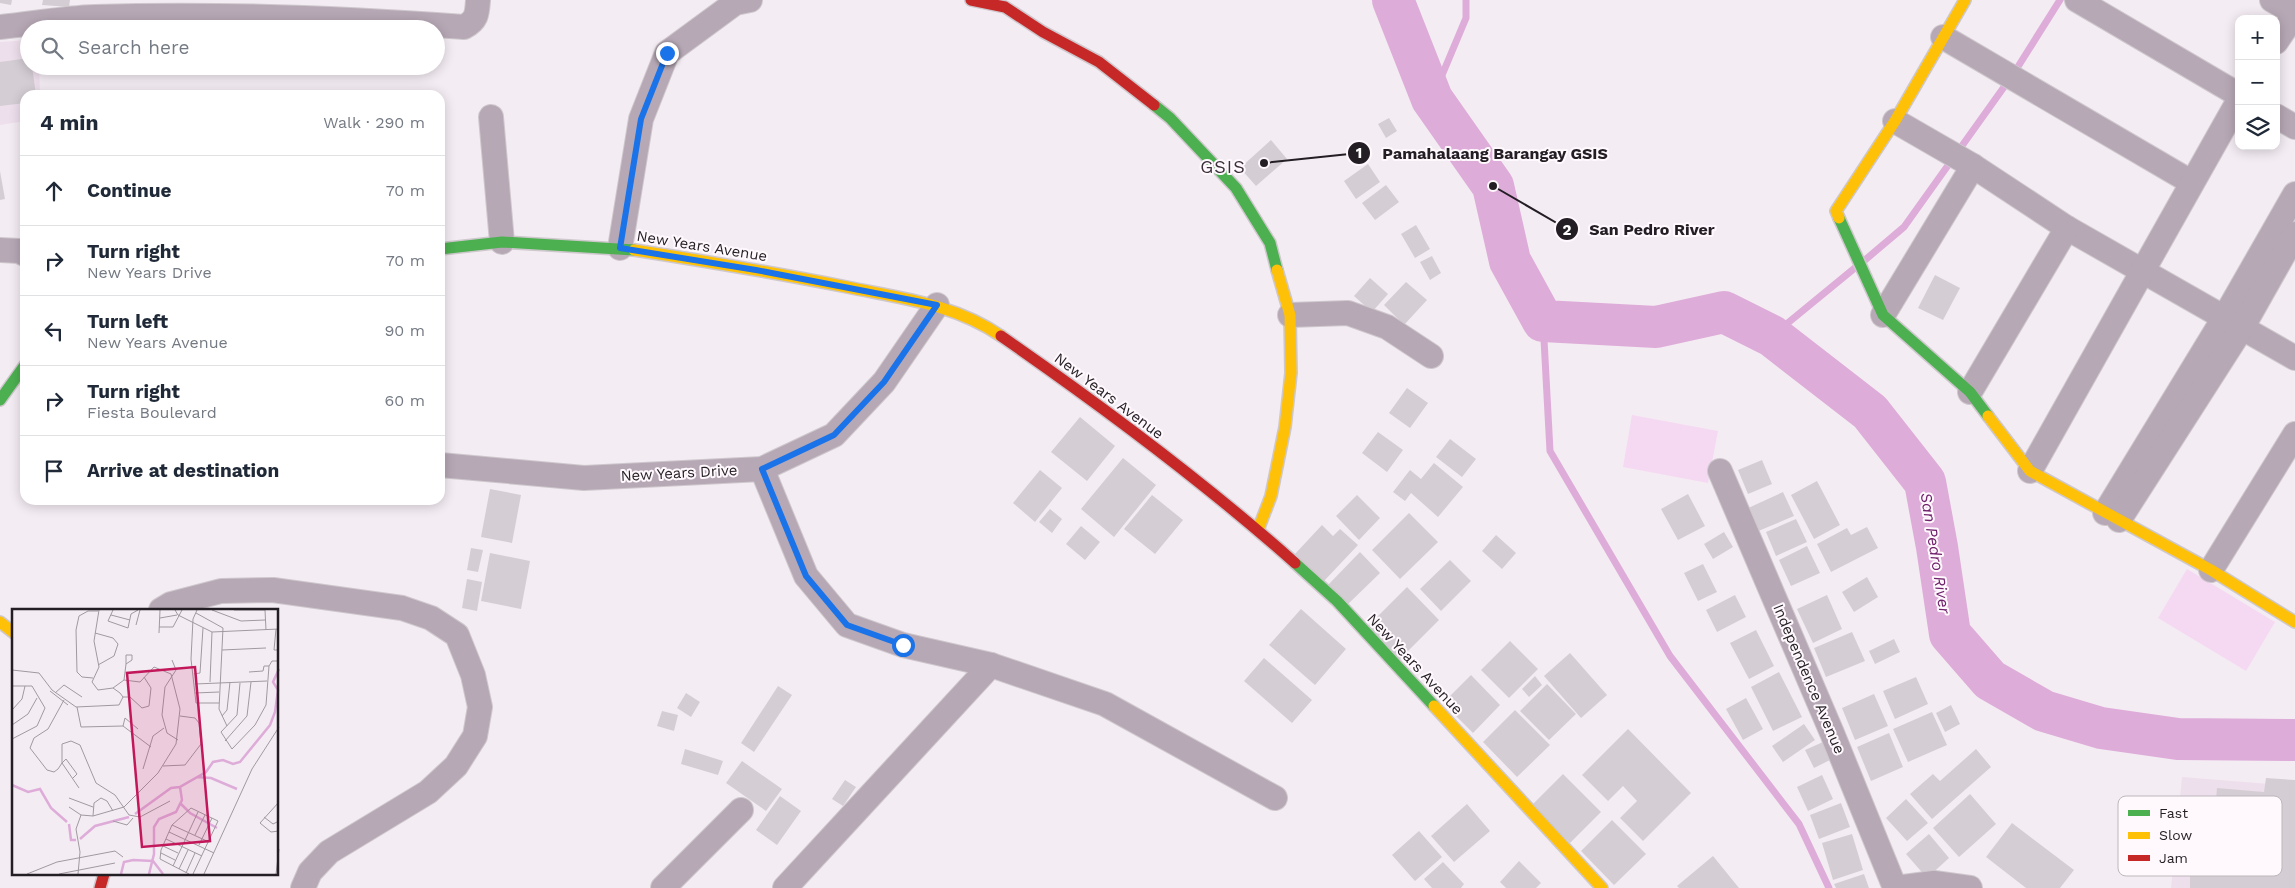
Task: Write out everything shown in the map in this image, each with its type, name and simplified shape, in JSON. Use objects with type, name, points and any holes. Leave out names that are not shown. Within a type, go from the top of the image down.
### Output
[{"type":"street","points":[[445,24],[464,27],[473,22],[477,15],[478,0]]},
{"type":"street","points":[[971,0],[1006,4],[1043,32],[1100,62],[1170,118],[1236,188],[1270,243],[1290,315],[1291,372],[1285,426],[1271,496],[1258,530]]},
{"type":"street","points":[[1965,0],[1895,121],[1836,211],[1883,315],[1970,392],[2030,471],[2211,570],[2295,621]]},
{"type":"street","points":[[2077,0],[2235,93]]},
{"type":"street","points":[[2272,0],[2295,13],[2280,36]]},
{"type":"street","points":[[620,248],[641,119],[667,53],[740,1]]},
{"type":"street","points":[[34,20],[92,8],[223,8],[337,9],[415,20]]},
{"type":"street","points":[[0,27],[20,23]]},
{"type":"street","points":[[1943,37],[2191,182]]},
{"type":"street","points":[[2030,471],[2236,105]]},
{"type":"street","points":[[491,117],[502,242]]},
{"type":"street","points":[[2280,118],[2295,127]]},
{"type":"street","points":[[1895,121],[1973,166],[2067,228],[2295,358]]},
{"type":"street","points":[[1883,315],[1973,166]]},
{"type":"street","points":[[2233,323],[2295,194]]},
{"type":"street","points":[[1970,392],[2067,228]]},
{"type":"street","points":[[2112,516],[2233,323],[2295,234]]},
{"type":"street","name":"New Years Avenue","points":[[445,248],[502,242],[620,248],[756,270],[937,305],[985,325],[1033,358],[1154,448],[1258,530],[1337,601],[1602,888]]},
{"type":"street","points":[[0,250],[20,252]]},
{"type":"street","name":"New Years Drive","points":[[445,466],[584,478],[762,469],[834,435],[884,382],[937,305]]},
{"type":"street","points":[[1290,315],[1348,313],[1387,327],[1431,356]]},
{"type":"street","points":[[0,400],[20,372]]},
{"type":"street","points":[[2211,570],[2295,434]]},
{"type":"street","points":[[762,469],[806,576],[847,625],[903,645],[991,665],[1105,704],[1275,798]]},
{"type":"street","name":"Independence Avenue","points":[[1720,471],[1832,733],[1895,888]]},
{"type":"street","points":[[163,609],[171,604],[221,591],[273,590],[402,608],[431,618],[457,636],[473,675],[480,707],[475,736],[456,766],[428,792],[329,852],[310,872],[303,888]]},
{"type":"street","points":[[0,622],[12,631]]},
{"type":"street","points":[[784,888],[991,665]]},
{"type":"street","points":[[663,888],[741,810]]},
{"type":"street","points":[[1895,888],[1934,883],[1970,888]]},
{"type":"shaded area","points":[[20,41],[20,75],[39,75],[40,90],[20,90],[20,122],[0,125],[0,42]]},
{"type":"shaded area","points":[[1632,415],[1718,431],[1708,483],[1623,467]]},
{"type":"shaded area","points":[[2187,569],[2275,622],[2246,671],[2158,618]]},
{"type":"shaded area","points":[[2182,777],[2295,786],[2295,888],[2171,888],[2172,876],[2282,876],[2282,796],[2180,796]]},
{"type":"building","points":[[0,0],[12,0],[11,5],[0,3]]},
{"type":"building","points":[[43,0],[70,0],[69,7],[42,5]]},
{"type":"building","points":[[20,59],[20,75],[33,75],[35,90],[20,90],[20,104],[0,106],[0,62]]},
{"type":"building","points":[[1389,118],[1397,131],[1386,138],[1378,124]]},
{"type":"building","points":[[1271,140],[1287,159],[1256,186],[1240,168]]},
{"type":"building","points":[[1368,164],[1380,182],[1356,199],[1344,181]]},
{"type":"building","points":[[0,171],[5,199],[0,200]]},
{"type":"building","points":[[1386,185],[1399,202],[1375,220],[1362,203]]},
{"type":"building","points":[[1416,225],[1430,249],[1415,258],[1401,234]]},
{"type":"building","points":[[1432,256],[1441,273],[1430,280],[1420,262]]},
{"type":"building","points":[[1935,275],[1960,288],[1943,320],[1918,308]]},
{"type":"building","points":[[1370,278],[1388,294],[1372,312],[1354,296]]},
{"type":"building","points":[[1406,282],[1427,300],[1404,325],[1384,305]]},
{"type":"building","points":[[1407,388],[1428,403],[1410,428],[1389,413]]},
{"type":"building","points":[[1080,417],[1115,446],[1087,481],[1051,452]]},
{"type":"building","points":[[1378,432],[1403,450],[1387,472],[1362,453]]},
{"type":"building","points":[[1450,439],[1476,459],[1462,477],[1436,457]]},
{"type":"building","points":[[1123,458],[1156,485],[1114,537],[1081,509]]},
{"type":"building","points":[[1762,460],[1772,484],[1748,494],[1738,470]]},
{"type":"building","points":[[1434,463],[1463,487],[1438,517],[1411,493],[1405,501],[1393,492],[1410,470],[1421,479]]},
{"type":"building","points":[[1040,470],[1062,488],[1035,522],[1013,503]]},
{"type":"building","points":[[1817,481],[1840,525],[1814,539],[1791,495]]},
{"type":"building","points":[[490,489],[521,495],[512,543],[481,537]]},
{"type":"building","points":[[1783,492],[1794,516],[1756,532],[1746,509]]},
{"type":"building","points":[[1688,494],[1705,526],[1678,540],[1661,509]]},
{"type":"building","points":[[1152,495],[1183,520],[1155,554],[1124,529]]},
{"type":"building","points":[[1357,495],[1380,518],[1359,540],[1336,516]]},
{"type":"building","points":[[1050,509],[1062,519],[1052,533],[1039,522]]},
{"type":"building","points":[[1409,513],[1438,542],[1400,579],[1372,550]]},
{"type":"building","points":[[1796,519],[1807,542],[1776,556],[1766,532]]},
{"type":"building","points":[[1322,525],[1333,536],[1340,529],[1358,545],[1324,581],[1295,554]]},
{"type":"building","points":[[1081,526],[1100,542],[1085,560],[1066,544]]},
{"type":"building","points":[[1867,527],[1878,548],[1831,572],[1817,544],[1847,528],[1851,535]]},
{"type":"building","points":[[1724,532],[1733,547],[1713,559],[1704,544]]},
{"type":"building","points":[[1496,535],[1516,553],[1502,569],[1482,551]]},
{"type":"building","points":[[1807,546],[1820,573],[1791,586],[1779,560]]},
{"type":"building","points":[[471,548],[483,550],[478,572],[467,570]]},
{"type":"building","points":[[1360,552],[1380,573],[1347,605],[1328,585]]},
{"type":"building","points":[[490,553],[530,561],[521,609],[481,601]]},
{"type":"building","points":[[1450,560],[1471,581],[1441,611],[1420,589]]},
{"type":"building","points":[[1703,564],[1717,592],[1698,601],[1684,573]]},
{"type":"building","points":[[1867,577],[1878,597],[1854,612],[1842,592]]},
{"type":"building","points":[[467,579],[482,582],[477,611],[462,608]]},
{"type":"building","points":[[1407,587],[1439,620],[1399,660],[1367,627]]},
{"type":"building","points":[[1735,595],[1746,617],[1717,632],[1706,610]]},
{"type":"building","points":[[1827,595],[1842,629],[1813,643],[1797,609]]},
{"type":"building","points":[[1301,609],[1346,649],[1315,685],[1269,645]]},
{"type":"building","points":[[1756,630],[1774,666],[1749,679],[1730,643]]},
{"type":"building","points":[[1852,632],[1865,661],[1826,677],[1814,648]]},
{"type":"building","points":[[1894,639],[1900,652],[1875,664],[1869,651]]},
{"type":"building","points":[[1510,641],[1538,669],[1509,698],[1481,670]]},
{"type":"building","points":[[1570,653],[1607,695],[1581,718],[1544,676]]},
{"type":"building","points":[[1264,658],[1312,700],[1292,723],[1244,681]]},
{"type":"building","points":[[1779,672],[1802,717],[1773,731],[1751,687]]},
{"type":"building","points":[[1471,675],[1500,705],[1473,733],[1443,703]]},
{"type":"building","points":[[1535,676],[1542,685],[1529,697],[1522,689]]},
{"type":"building","points":[[1916,677],[1928,704],[1895,719],[1883,691]]},
{"type":"building","points":[[1547,684],[1576,714],[1549,740],[1520,711]]},
{"type":"building","points":[[778,686],[792,695],[754,752],[741,743]]},
{"type":"building","points":[[686,693],[700,702],[691,717],[677,708]]},
{"type":"building","points":[[1874,694],[1888,726],[1855,740],[1842,708]]},
{"type":"building","points":[[1746,698],[1763,729],[1743,740],[1726,709]]},
{"type":"building","points":[[1951,705],[1960,724],[1945,732],[1936,713]]},
{"type":"building","points":[[1515,710],[1550,745],[1517,777],[1483,742]]},
{"type":"building","points":[[662,711],[678,715],[674,731],[657,726]]},
{"type":"building","points":[[1932,712],[1947,745],[1908,762],[1893,729]]},
{"type":"building","points":[[1804,724],[1815,740],[1783,762],[1772,746]]},
{"type":"building","points":[[1628,729],[1691,793],[1643,841],[1620,818],[1637,801],[1623,786],[1608,801],[1582,775]]},
{"type":"building","points":[[1889,733],[1903,767],[1871,781],[1857,747]]},
{"type":"building","points":[[1823,742],[1832,759],[1814,768],[1805,750]]},
{"type":"building","points":[[685,749],[723,761],[718,775],[681,764]]},
{"type":"building","points":[[1976,749],[1991,767],[1932,819],[1910,794],[1933,774],[1940,781]]},
{"type":"building","points":[[742,761],[782,789],[766,811],[726,783]]},
{"type":"building","points":[[1563,774],[1601,812],[1570,843],[1532,805]]},
{"type":"building","points":[[1822,775],[1833,799],[1808,811],[1797,787]]},
{"type":"building","points":[[2266,778],[2295,780],[2295,888],[2190,888],[2190,876],[2282,876],[2282,796],[2216,796],[2217,788],[2264,792]]},
{"type":"building","points":[[845,780],[856,787],[843,806],[832,799]]},
{"type":"building","points":[[1970,794],[1996,824],[1959,857],[1933,828]]},
{"type":"building","points":[[780,796],[801,811],[777,845],[756,830]]},
{"type":"building","points":[[1906,799],[1928,823],[1907,841],[1886,818]]},
{"type":"building","points":[[1841,803],[1850,827],[1819,839],[1810,815]]},
{"type":"building","points":[[1467,804],[1490,831],[1454,862],[1431,836]]},
{"type":"building","points":[[1612,820],[1646,854],[1614,885],[1581,851]]},
{"type":"building","points":[[2012,823],[2074,870],[2060,888],[2026,888],[1986,857]]},
{"type":"building","points":[[1419,831],[1442,857],[1415,881],[1392,855]]},
{"type":"building","points":[[1852,834],[1863,870],[1833,880],[1822,843]]},
{"type":"building","points":[[1929,834],[1949,858],[1927,878],[1906,854]]},
{"type":"building","points":[[1713,856],[1739,888],[1679,888],[1677,886]]},
{"type":"building","points":[[1519,861],[1541,883],[1536,888],[1506,888],[1500,882]]},
{"type":"building","points":[[1443,862],[1464,884],[1461,888],[1432,888],[1424,879]]},
{"type":"building","points":[[1864,874],[1869,888],[1836,888],[1834,884]]},
{"type":"waterway","name":"San Pedro River","points":[[1393,0],[1432,99],[1493,186],[1510,261],[1543,321],[1656,327],[1724,312],[1772,336],[1870,412],[1925,482],[1950,634],[1990,680],[2044,711],[2101,728],[2178,739],[2295,740]]},
{"type":"waterway","points":[[1432,99],[1466,18],[1466,0]]},
{"type":"waterway","points":[[1865,260],[1904,227],[2014,73],[2060,0]]},
{"type":"waterway","points":[[1772,336],[1856,267]]},
{"type":"waterway","points":[[1543,321],[1550,451],[1670,656],[1799,824],[1829,888]]},
{"type":"traffic: fast","points":[[1154,105],[1170,118],[1236,188],[1270,243],[1277,270]]},
{"type":"traffic: fast","points":[[1839,218],[1883,315],[1970,392],[1988,416]]},
{"type":"traffic: fast","points":[[445,248],[502,242],[634,250]]},
{"type":"traffic: fast","points":[[0,400],[20,372]]},
{"type":"traffic: fast","points":[[1295,563],[1337,601],[1434,706]]},
{"type":"traffic: slow","points":[[1839,218],[1836,211],[1895,121],[1965,0]]},
{"type":"traffic: slow","points":[[634,250],[767,272],[907,299],[965,316],[1001,336]]},
{"type":"traffic: slow","points":[[1258,530],[1271,496],[1285,427],[1291,373],[1290,315],[1277,270]]},
{"type":"traffic: slow","points":[[1988,416],[2030,471],[2211,570],[2295,622]]},
{"type":"traffic: slow","points":[[0,622],[12,631]]},
{"type":"traffic: slow","points":[[1434,706],[1602,888]]},
{"type":"traffic: jam","points":[[971,0],[1005,7],[1043,32],[1099,62],[1154,105]]},
{"type":"traffic: jam","points":[[1001,336],[1077,389],[1151,445],[1295,563]]},
{"type":"traffic: jam","points":[[100,888],[103,876]]},
{"type":"place","name":"Pamahalaang Barangay GSIS","points":[[1264,163]]},
{"type":"place","name":"San Pedro River","points":[[1493,186]]},
{"type":"district","name":"GSIS","points":[[1223,167]]},
{"type":"route","points":[[667,53],[641,119],[620,248],[756,270],[937,305],[884,382],[834,435],[762,469],[806,576],[847,625],[903,645]]}]
